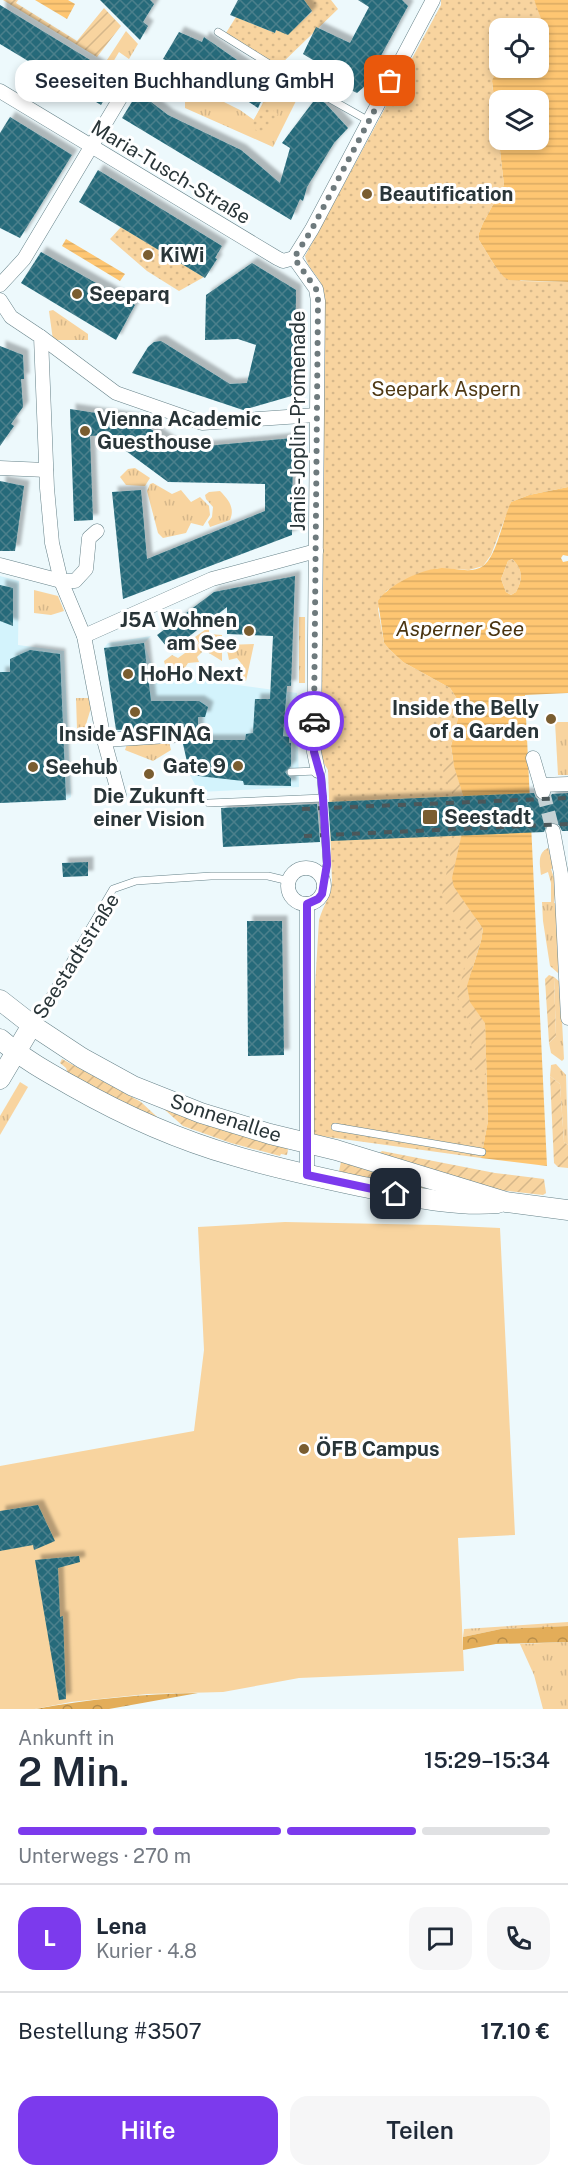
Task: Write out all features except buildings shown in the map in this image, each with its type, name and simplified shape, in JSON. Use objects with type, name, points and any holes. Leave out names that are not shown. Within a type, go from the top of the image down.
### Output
[{"type":"street","points":[[294,258],[312,229],[433,0]]},
{"type":"street","points":[[0,285],[24,259],[137,70]]},
{"type":"street","name":"Maria-Tusch-Straße","points":[[0,91],[277,258],[283,261],[294,258]]},
{"type":"street","name":"Janis-Joplin-Promenade","points":[[294,258],[316,289],[318,300],[314,752],[318,771]]},
{"type":"street","points":[[0,300],[11,317],[116,393],[202,423],[316,415]]},
{"type":"street","points":[[41,338],[42,405],[52,543],[61,581],[85,641],[104,740],[119,795]]},
{"type":"street","points":[[0,468],[46,470]]},
{"type":"street","points":[[0,565],[61,581],[75,581],[86,569],[90,538],[97,531]]},
{"type":"street","points":[[85,641],[118,621],[212,579],[316,551]]},
{"type":"street","points":[[104,740],[183,735]]},
{"type":"street","points":[[533,758],[542,789],[568,784]]},
{"type":"street","points":[[553,831],[563,860],[568,1018]]},
{"type":"street","points":[[306,869],[317,873],[323,882],[322,894],[318,899],[301,904],[291,898],[288,887],[295,872],[306,869]]},
{"type":"street","points":[[307,904],[307,1175]]},
{"type":"street","name":"Sonnenallee","points":[[0,1000],[32,1025],[82,1058],[134,1086],[222,1120],[336,1150],[506,1202],[568,1210]]},
{"type":"street","name":"Seestadtstraße","points":[[0,1079],[32,1025]]},
{"type":"street","name":"Sonnenallee","points":[[0,1039],[15,1052],[100,1102],[153,1126],[233,1156],[307,1175],[429,1200],[472,1206],[506,1202]]},
{"type":"lane","points":[[218,32],[369,121]]},
{"type":"lane","points":[[291,772],[318,771]]},
{"type":"lane","name":"Janis-Joplin-Promenade","points":[[318,771],[321,777],[327,864],[323,882]]},
{"type":"lane","points":[[208,804],[323,798]]},
{"type":"lane","name":"Seestadtstraße","points":[[32,1025],[113,889],[136,881],[211,876],[268,876],[289,881]]},
{"type":"lane","points":[[335,1127],[482,1152]]},
{"type":"shaded area","points":[[0,576],[19,581],[18,645],[64,651],[71,797],[66,800],[0,803]]},
{"type":"shaded area","points":[[151,636],[144,643],[155,674],[297,693],[299,787],[199,792],[190,775],[183,741],[157,731],[157,729],[138,732],[137,729],[133,732],[117,733],[104,648],[108,643]]},
{"type":"green space","points":[[3,0],[18,0],[16,3],[77,41],[104,8],[121,26],[97,57]]},
{"type":"green space","points":[[304,0],[331,0],[338,9],[278,67],[226,33],[236,17],[275,33],[276,30],[288,34],[312,12]]},
{"type":"green space","name":"Seepark Aspern","points":[[441,0],[534,0],[542,18],[489,18],[489,78],[493,78],[493,90],[489,90],[489,150],[500,150],[504,185],[483,223],[479,240],[495,266],[521,281],[568,282],[568,487],[529,495],[511,502],[491,555],[483,566],[469,570],[438,568],[415,575],[386,591],[378,609],[384,643],[389,649],[403,662],[450,688],[459,702],[460,710],[451,746],[475,915],[472,967],[485,1023],[488,1121],[481,1158],[313,1135],[314,1003],[319,920],[332,881],[328,770],[320,757],[324,294],[321,283],[305,256],[441,5]]},
{"type":"green space","points":[[126,31],[138,44],[129,59],[119,52],[110,67],[105,63]]},
{"type":"green space","points":[[157,61],[180,81],[167,101],[140,89]]},
{"type":"green space","points":[[276,77],[300,93],[273,147],[185,108],[185,102],[195,86],[211,92],[210,95],[254,120]]},
{"type":"green space","points":[[263,104],[278,114],[262,134],[250,126]]},
{"type":"green space","name":"KiWi","points":[[121,227],[204,277],[179,291],[147,271],[110,239]]},
{"type":"green space","points":[[53,310],[88,334],[88,340],[53,340],[49,311]]},
{"type":"green space","points":[[135,468],[150,478],[145,486],[126,485],[120,477],[128,469]]},
{"type":"green space","points":[[153,483],[172,494],[181,490],[191,502],[200,497],[209,506],[210,515],[203,526],[191,523],[186,533],[163,538],[158,533],[147,491]]},
{"type":"green space","points":[[220,491],[230,504],[232,512],[230,520],[210,527],[208,522],[212,517],[213,507],[205,495],[209,492]]},
{"type":"green space","points":[[512,559],[520,570],[521,578],[516,592],[511,595],[506,592],[501,579],[508,561]]},
{"type":"green space","points":[[34,590],[58,596],[64,611],[51,615],[34,613]]},
{"type":"green space","points":[[299,617],[305,617],[305,683],[299,683]]},
{"type":"green space","points":[[209,627],[209,634],[222,635],[222,661],[204,650],[197,657],[199,662],[188,663],[182,672],[166,668],[164,661],[172,655],[178,658],[199,643],[195,637]]},
{"type":"green space","points":[[254,644],[246,681],[241,680],[244,667],[237,658],[229,660],[226,645]]},
{"type":"green space","points":[[76,698],[94,698],[84,731],[77,729]]},
{"type":"green space","points":[[555,722],[568,722],[568,775],[558,775]]},
{"type":"green space","points":[[169,742],[171,750],[153,761],[125,750],[127,744]]},
{"type":"green space","points":[[453,760],[466,815],[452,878],[454,887],[483,929],[467,986],[485,1023],[486,1075],[477,1072],[472,1065],[471,1026],[457,996],[471,938],[442,895],[459,811],[442,765]]},
{"type":"green space","points":[[548,848],[555,867],[551,869],[556,884],[554,903],[558,904],[558,973],[550,966],[543,921],[542,902],[551,902],[551,883],[548,872],[541,875],[540,859],[544,850]]},
{"type":"green space","points":[[549,975],[554,977],[556,1036],[549,1043],[545,979]]},
{"type":"green space","points":[[554,977],[560,982],[564,1059],[562,1061],[551,1053],[549,1043],[556,1036]]},
{"type":"green space","points":[[62,1059],[141,1102],[168,1127],[68,1074],[66,1068],[60,1063]]},
{"type":"green space","points":[[556,1064],[566,1075],[568,1145],[564,1142],[560,1084],[550,1076],[551,1065]]},
{"type":"green space","points":[[550,1076],[560,1084],[564,1142],[568,1145],[568,1168],[558,1167],[554,1163]]},
{"type":"green space","points":[[20,1082],[28,1087],[0,1135],[0,1116]]},
{"type":"green space","points":[[156,1102],[283,1144],[282,1147],[288,1149],[287,1155],[281,1154],[280,1156],[231,1143],[183,1126]]},
{"type":"green space","points":[[382,1151],[495,1173],[544,1179],[546,1193],[543,1195],[499,1190],[377,1155]]},
{"type":"green space","points":[[342,1157],[451,1190],[449,1196],[338,1176]]},
{"type":"green space","name":"ÖFB Campus","points":[[285,1222],[500,1228],[515,1535],[458,1538],[464,1671],[299,1678],[223,1692],[147,1694],[71,1702],[35,1709],[0,1709],[0,1466],[194,1431],[204,1350],[198,1227]]},
{"type":"green space","points":[[568,1622],[568,1626],[501,1629],[463,1637],[464,1629]]},
{"type":"green space","points":[[568,1626],[568,1642],[496,1644],[463,1650],[463,1637],[501,1629]]},
{"type":"green space","points":[[568,1642],[568,1709],[543,1709],[534,1675],[520,1644]]},
{"type":"green space","points":[[198,1693],[109,1709],[35,1709],[116,1698]]},
{"type":"water","points":[[35,0],[68,0],[75,4],[67,19]]},
{"type":"water","points":[[534,0],[568,0],[568,282],[509,280],[495,266],[479,240],[483,223],[504,185],[500,150],[549,150],[549,90],[493,90],[493,78],[549,78],[549,18],[541,18]]},
{"type":"water","points":[[66,239],[125,274],[120,281],[62,246]]},
{"type":"water","name":"Asperner See","points":[[568,487],[568,556],[563,555],[561,558],[563,562],[568,561],[568,693],[525,695],[547,1166],[481,1158],[488,1121],[485,1023],[470,1002],[467,986],[483,929],[454,887],[452,878],[466,815],[451,746],[460,710],[459,702],[450,688],[403,662],[384,643],[378,601],[390,589],[407,578],[425,571],[442,568],[469,570],[483,566],[496,546],[511,502],[529,495]],"holes":[[[512,559],[516,563],[521,578],[516,592],[511,595],[506,592],[501,579],[508,561]]]},
{"type":"tunnel","points":[[543,792],[553,831]]},
{"type":"railway","points":[[302,809],[568,798]]},
{"type":"railway","points":[[304,836],[568,824]]},
{"type":"way so far","points":[[314,721],[318,300],[316,289],[294,258],[312,229],[390,81]]},
{"type":"place","name":"Seeseiten Buchhandlung GmbH","points":[[390,81]]},
{"type":"place","name":"Beautification","points":[[367,194]]},
{"type":"place","name":"KiWi","points":[[148,255]]},
{"type":"place","name":"Seeparq","points":[[77,294]]},
{"type":"place","name":"Vienna Academic Guesthouse","points":[[85,431]]},
{"type":"place","name":"J5A Wohnen am See","points":[[249,631]]},
{"type":"place","name":"HoHo Next","points":[[128,674]]},
{"type":"place","name":"Inside ASFINAG","points":[[135,712]]},
{"type":"place","name":"Inside the Belly of a Garden","points":[[551,719]]},
{"type":"place","name":"Gate 9","points":[[238,766]]},
{"type":"place","name":"Seehub","points":[[33,767]]},
{"type":"place","name":"Die Zukunft einer Vision","points":[[149,774]]},
{"type":"place","name":"Seestadt","points":[[430,817]]},
{"type":"place","name":"ÖFB Campus","points":[[304,1449]]},
{"type":"route","points":[[314,721],[314,752],[321,777],[327,864],[322,894],[313,903],[307,904],[307,1175],[396,1194]]}]
